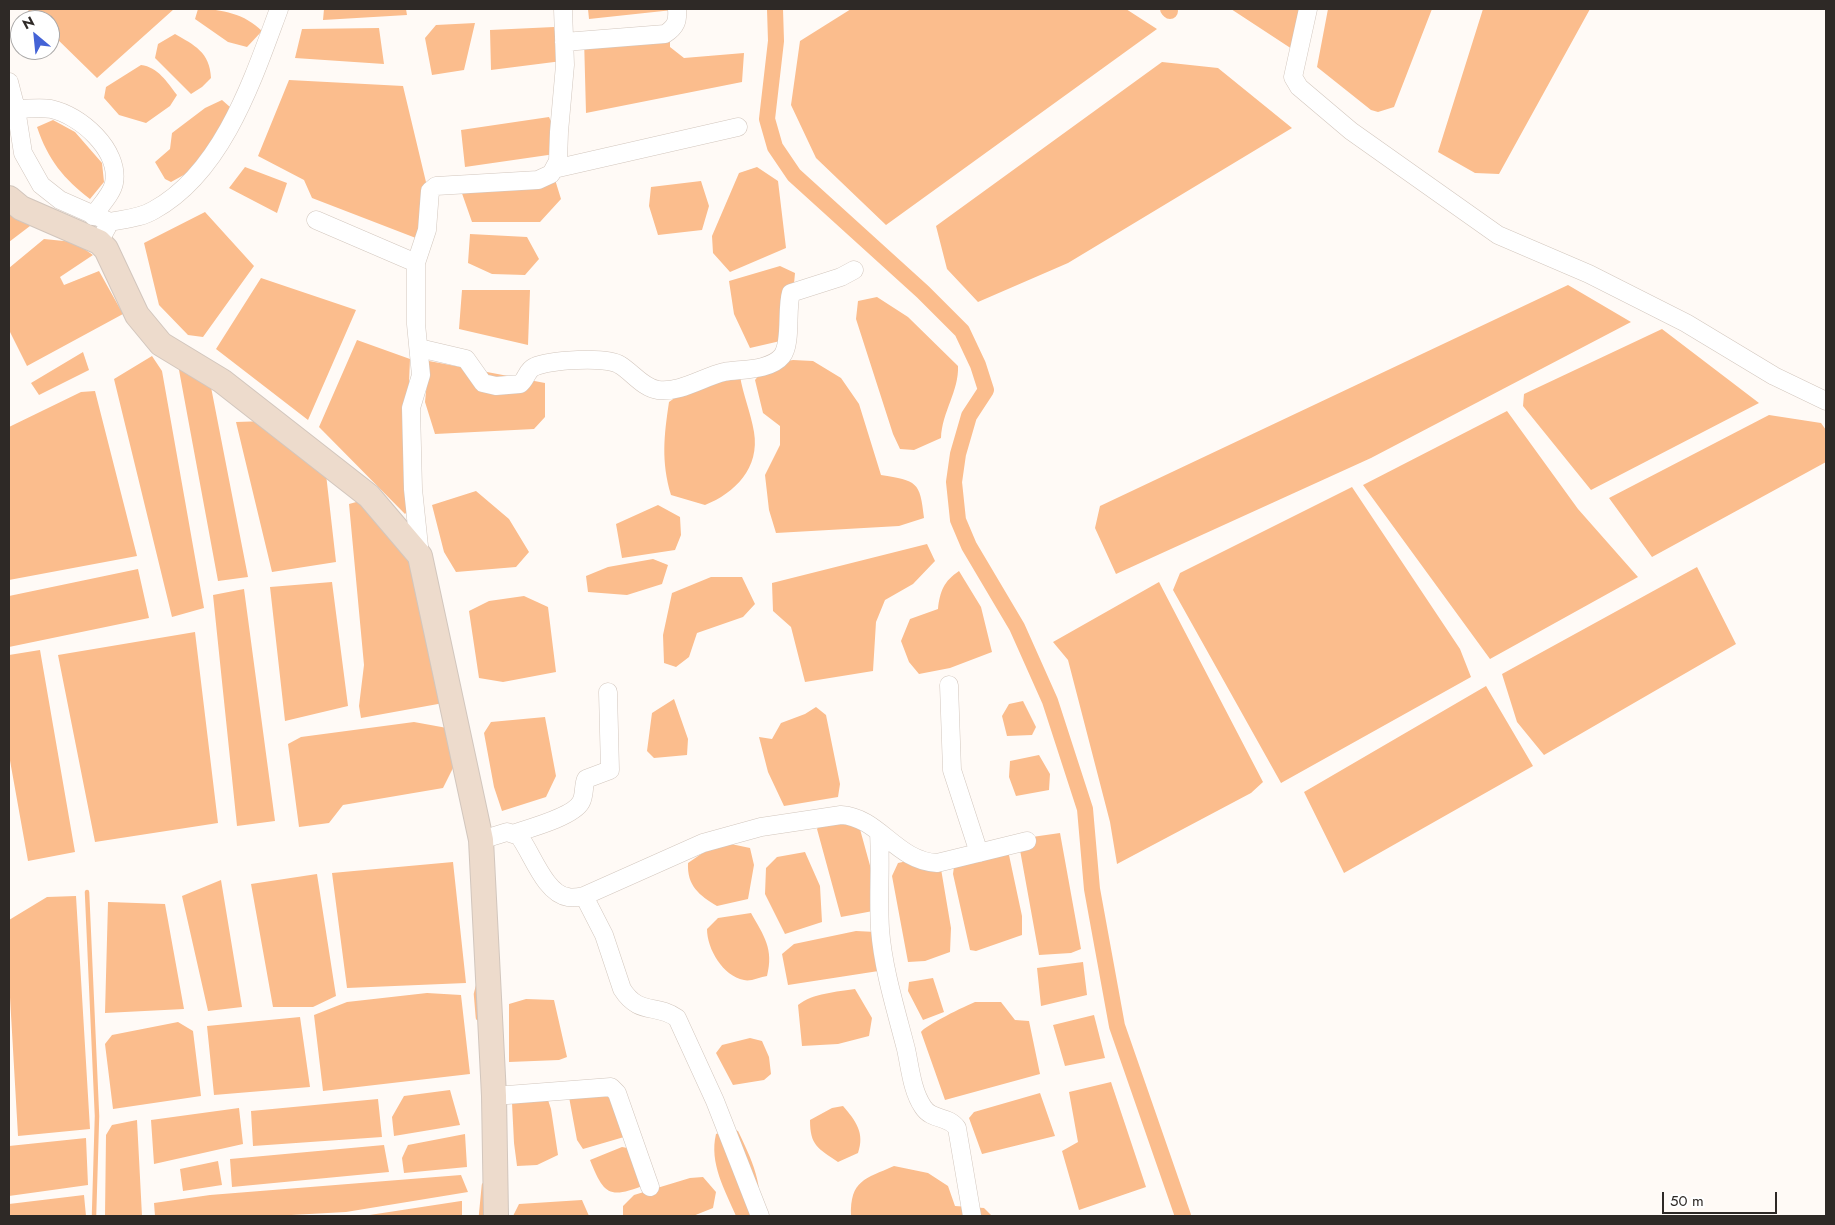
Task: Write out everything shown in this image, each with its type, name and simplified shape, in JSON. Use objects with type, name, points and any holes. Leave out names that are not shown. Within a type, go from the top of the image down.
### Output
[{"type":"street","points":[[9,198],[21,208],[104,232],[155,210],[179,194],[197,176],[225,136],[262,55],[278,9]]},
{"type":"street","points":[[496,1216],[494,1096],[481,840],[420,556],[413,489],[412,402],[422,375],[416,324],[416,263],[427,230],[430,191],[434,186],[538,180],[551,174],[554,169],[558,160],[566,65],[563,9]]},
{"type":"street","points":[[564,42],[665,34],[676,25],[677,9]]},
{"type":"street","points":[[1308,9],[1293,78],[1298,88],[1352,132],[1498,235],[1589,274],[1686,323],[1774,376],[1826,401]]},
{"type":"street","points":[[9,82],[16,109],[22,153],[40,185],[60,200],[94,216],[104,232],[106,249],[137,315],[161,344],[222,381],[369,496],[420,556]]},
{"type":"street","points":[[16,109],[51,109],[73,116],[103,144],[113,165],[114,184],[94,216]]},
{"type":"street","points":[[554,169],[738,127]]},
{"type":"street","points":[[316,220],[416,263]]},
{"type":"street","points":[[419,348],[466,359],[478,379],[488,386],[520,384],[535,366],[561,362],[613,361],[623,366],[651,388],[669,390],[723,372],[763,366],[776,360],[782,356],[786,346],[791,293],[854,270]]},
{"type":"street","points":[[949,685],[952,770],[979,854]]},
{"type":"street","points":[[481,840],[507,832],[515,833],[554,819],[577,807],[583,798],[586,779],[610,770],[608,692]]},
{"type":"street","points":[[515,833],[523,840],[548,884],[558,893],[567,897],[584,896],[703,843],[761,826],[847,815],[864,821],[919,862],[937,864],[1028,841]]},
{"type":"street","points":[[878,833],[881,864],[880,930],[916,1088],[922,1106],[931,1117],[949,1120],[957,1128],[972,1216]]},
{"type":"street","points":[[584,896],[604,935],[622,989],[627,997],[641,1008],[669,1012],[677,1018],[715,1101],[760,1216]]},
{"type":"street","points":[[494,1096],[610,1087],[617,1093],[650,1187]]},
{"type":"shaded area","points":[[174,9],[97,78],[60,42],[60,10],[28,10]]},
{"type":"shaded area","points":[[198,9],[224,11],[233,14],[248,20],[262,31],[247,47],[228,42],[195,19]]},
{"type":"shaded area","points":[[324,9],[406,9],[407,15],[323,20]]},
{"type":"shaded area","points":[[588,9],[682,9],[589,19]]},
{"type":"shaded area","points":[[851,9],[1126,9],[1157,29],[886,225],[816,158],[791,105],[800,41]]},
{"type":"shaded area","points":[[1231,9],[1305,9],[1292,49]]},
{"type":"shaded area","points":[[1328,9],[1432,9],[1394,107],[1378,112],[1371,110],[1317,67]]},
{"type":"shaded area","points":[[1483,9],[1590,9],[1499,174],[1475,173],[1438,152]]},
{"type":"shaded area","points":[[475,23],[464,70],[432,75],[425,38],[436,25]]},
{"type":"shaded area","points":[[670,25],[670,47],[684,58],[744,53],[742,82],[586,113],[584,38]]},
{"type":"shaded area","points":[[554,27],[562,61],[491,70],[490,30]]},
{"type":"shaded area","points":[[379,28],[384,64],[295,58],[302,29]]},
{"type":"shaded area","points":[[175,34],[200,50],[210,69],[211,78],[191,94],[155,58],[158,44]]},
{"type":"shaded area","points":[[1162,62],[1218,68],[1292,128],[1068,263],[978,302],[947,269],[936,226]]},
{"type":"shaded area","points":[[141,65],[157,72],[166,80],[177,95],[170,106],[146,123],[119,115],[104,98],[106,87]]},
{"type":"shaded area","points":[[289,80],[403,86],[431,203],[421,240],[312,198],[304,180],[258,156]]},
{"type":"shaded area","points":[[222,100],[230,107],[225,127],[191,171],[171,182],[165,179],[155,162],[170,149],[172,133],[205,108]]},
{"type":"shaded area","points":[[549,117],[555,130],[555,154],[465,167],[461,130]]},
{"type":"shaded area","points":[[53,120],[75,132],[102,163],[104,182],[90,199],[72,184],[58,168],[41,139],[37,127]]},
{"type":"shaded area","points":[[245,167],[287,183],[277,213],[229,188]]},
{"type":"shaded area","points":[[757,167],[778,181],[786,248],[730,272],[713,253],[712,236],[739,173]]},
{"type":"shaded area","points":[[553,173],[561,199],[540,222],[472,222],[458,182]]},
{"type":"shaded area","points":[[701,181],[709,206],[702,230],[658,235],[649,206],[651,187]]},
{"type":"shaded area","points":[[9,206],[30,226],[9,242]]},
{"type":"shaded area","points":[[205,212],[254,266],[203,337],[188,335],[159,305],[144,243]]},
{"type":"shaded area","points":[[470,234],[527,237],[539,259],[525,275],[492,274],[468,263]]},
{"type":"shaded area","points":[[44,239],[74,242],[93,255],[60,277],[64,285],[99,271],[123,314],[27,366],[9,330],[9,268]]},
{"type":"shaded area","points":[[780,266],[795,273],[789,339],[750,348],[734,314],[729,281]]},
{"type":"shaded area","points":[[261,278],[356,310],[308,420],[216,349]]},
{"type":"shaded area","points":[[1568,285],[1631,322],[1371,458],[1116,574],[1095,528],[1100,506]]},
{"type":"shaded area","points":[[462,290],[530,290],[528,345],[459,329]]},
{"type":"shaded area","points":[[877,297],[908,317],[958,366],[956,384],[944,419],[941,438],[914,450],[900,449],[893,434],[856,319],[858,301]]},
{"type":"shaded area","points":[[1662,329],[1759,403],[1591,490],[1523,406],[1524,394]]},
{"type":"shaded area","points":[[357,340],[410,359],[405,478],[409,510],[405,514],[319,427]]},
{"type":"shaded area","points":[[83,352],[89,370],[39,395],[31,383]]},
{"type":"shaded area","points":[[152,356],[162,371],[204,608],[172,617],[114,379]]},
{"type":"shaded area","points":[[793,360],[813,361],[841,378],[859,404],[881,475],[909,481],[914,485],[921,497],[924,518],[899,526],[776,533],[769,510],[765,475],[780,445],[780,426],[763,413],[755,380],[772,366]]},
{"type":"shaded area","points":[[429,361],[545,383],[545,417],[534,429],[435,434],[425,402]]},
{"type":"shaded area","points":[[194,369],[210,382],[248,577],[218,581],[179,370]]},
{"type":"shaded area","points":[[740,376],[754,432],[755,445],[749,468],[726,494],[705,505],[671,495],[664,448],[669,402],[694,384]]},
{"type":"shaded area","points":[[95,391],[137,556],[9,580],[9,427],[81,392]]},
{"type":"shaded area","points":[[1507,411],[1578,509],[1638,577],[1490,659],[1363,485]]},
{"type":"shaded area","points":[[1769,415],[1821,423],[1826,430],[1826,462],[1652,557],[1609,498]]},
{"type":"shaded area","points":[[266,421],[326,474],[336,562],[272,572],[236,422]]},
{"type":"shaded area","points":[[1352,487],[1460,649],[1471,677],[1281,783],[1173,590],[1180,573]]},
{"type":"shaded area","points":[[476,491],[509,519],[529,552],[516,567],[456,572],[444,552],[432,505]]},
{"type":"shaded area","points":[[360,501],[416,565],[449,702],[361,718],[359,706],[364,665],[349,504]]},
{"type":"shaded area","points":[[658,505],[680,517],[681,535],[675,550],[622,558],[616,524]]},
{"type":"shaded area","points":[[927,544],[935,561],[913,584],[885,600],[876,622],[873,671],[805,682],[791,627],[773,611],[772,583]]},
{"type":"shaded area","points":[[653,559],[668,565],[662,584],[627,595],[588,592],[586,576],[608,567]]},
{"type":"shaded area","points":[[1697,567],[1736,644],[1544,755],[1517,722],[1502,674]]},
{"type":"shaded area","points":[[138,569],[149,618],[9,647],[9,596]]},
{"type":"shaded area","points":[[959,571],[981,607],[992,652],[950,668],[919,674],[909,662],[901,641],[910,619],[938,609],[944,587]]},
{"type":"shaded area","points":[[711,577],[742,577],[755,604],[743,617],[697,633],[689,657],[676,667],[664,663],[663,635],[672,593]]},
{"type":"shaded area","points":[[332,582],[348,706],[285,721],[270,587]]},
{"type":"shaded area","points":[[1159,582],[1263,782],[1251,793],[1117,864],[1110,822],[1068,660],[1053,642]]},
{"type":"shaded area","points":[[244,589],[275,821],[237,826],[213,595]]},
{"type":"shaded area","points":[[524,596],[548,607],[556,672],[503,682],[479,678],[469,611],[489,601]]},
{"type":"shaded area","points":[[195,632],[218,823],[95,842],[58,655]]},
{"type":"shaded area","points":[[40,650],[75,852],[28,861],[9,755],[9,655]]},
{"type":"shaded area","points":[[1486,686],[1533,766],[1344,873],[1304,792]]},
{"type":"shaded area","points":[[674,699],[688,739],[687,755],[654,758],[647,751],[652,713]]},
{"type":"shaded area","points":[[1023,701],[1036,727],[1032,735],[1007,736],[1002,716],[1009,704]]},
{"type":"shaded area","points":[[816,707],[826,715],[840,784],[838,797],[784,806],[768,772],[759,737],[772,739],[781,723],[805,714]]},
{"type":"shaded area","points":[[545,717],[556,776],[546,797],[502,811],[494,787],[484,733],[491,722]]},
{"type":"shaded area","points":[[414,722],[447,728],[458,758],[443,788],[343,805],[329,823],[299,827],[288,744],[301,737]]},
{"type":"shaded area","points":[[1039,755],[1050,774],[1049,790],[1016,796],[1009,777],[1010,761]]},
{"type":"shaded area","points":[[823,820],[858,822],[874,880],[873,911],[841,917],[817,829]]},
{"type":"shaded area","points":[[1060,833],[1081,949],[1071,953],[1039,955],[1018,839]]},
{"type":"shaded area","points":[[1006,841],[1022,916],[1022,935],[976,951],[970,950],[953,874],[955,859]]},
{"type":"shaded area","points":[[731,844],[750,848],[754,865],[748,899],[717,906],[695,889],[688,871],[688,863],[704,852]]},
{"type":"shaded area","points":[[805,852],[820,886],[822,922],[785,934],[765,894],[766,868],[777,857]]},
{"type":"shaded area","points":[[921,858],[940,863],[951,928],[950,952],[925,961],[908,962],[892,876],[898,863]]},
{"type":"shaded area","points":[[453,862],[466,983],[347,988],[332,873]]},
{"type":"shaded area","points":[[317,874],[336,996],[313,1007],[273,1007],[251,884]]},
{"type":"shaded area","points":[[221,880],[242,1007],[208,1011],[182,896]]},
{"type":"shaded area","points":[[76,896],[90,1129],[18,1136],[9,980],[9,920],[47,897]]},
{"type":"shaded area","points":[[108,902],[165,904],[184,1009],[105,1013]]},
{"type":"shaded area","points":[[751,913],[766,943],[769,966],[767,976],[746,980],[736,977],[723,967],[713,953],[707,929],[718,918]]},
{"type":"shaded area","points":[[856,931],[876,932],[885,970],[788,985],[782,954],[794,944]]},
{"type":"shaded area","points":[[1083,962],[1087,995],[1041,1006],[1037,968]]},
{"type":"shaded area","points":[[933,978],[944,1012],[923,1020],[908,991],[909,982]]},
{"type":"shaded area","points":[[855,989],[872,1018],[869,1036],[838,1044],[802,1046],[798,1005],[818,995]]},
{"type":"shaded area","points":[[427,993],[461,995],[470,1074],[323,1091],[314,1015],[347,1002]]},
{"type":"shaded area","points":[[526,999],[554,1000],[567,1057],[559,1060],[509,1062],[509,1004]]},
{"type":"shaded area","points":[[975,1002],[1001,1002],[1015,1020],[1029,1021],[1040,1074],[945,1100],[921,1032],[938,1020]]},
{"type":"shaded area","points":[[1094,1015],[1105,1058],[1065,1066],[1053,1025]]},
{"type":"shaded area","points":[[300,1017],[310,1087],[214,1095],[207,1026]]},
{"type":"shaded area","points":[[178,1022],[193,1031],[201,1096],[113,1109],[105,1044],[112,1035]]},
{"type":"shaded area","points":[[750,1038],[762,1041],[769,1057],[771,1074],[764,1080],[733,1085],[716,1053],[722,1045]]},
{"type":"shaded area","points":[[1111,1082],[1146,1187],[1079,1210],[1062,1151],[1078,1142],[1069,1092]]},
{"type":"shaded area","points":[[618,1088],[624,1137],[583,1149],[577,1140],[569,1097]]},
{"type":"shaded area","points":[[450,1090],[460,1125],[394,1136],[392,1117],[404,1096]]},
{"type":"shaded area","points":[[1040,1093],[1055,1136],[982,1154],[969,1118],[974,1112]]},
{"type":"shaded area","points":[[547,1097],[551,1109],[558,1155],[537,1165],[517,1166],[512,1103]]},
{"type":"shaded area","points":[[378,1099],[382,1137],[253,1146],[251,1111]]},
{"type":"shaded area","points":[[843,1106],[858,1128],[860,1146],[858,1153],[838,1162],[816,1145],[810,1129],[810,1120],[832,1108]]},
{"type":"shaded area","points":[[239,1108],[243,1144],[154,1164],[151,1120]]},
{"type":"shaded area","points":[[137,1120],[142,1216],[105,1216],[106,1135],[112,1125]]},
{"type":"shaded area","points":[[732,1129],[738,1131],[756,1173],[760,1195],[756,1216],[736,1216],[716,1166],[714,1145],[716,1134]]},
{"type":"shaded area","points":[[465,1134],[467,1167],[404,1173],[402,1158],[408,1145]]},
{"type":"shaded area","points":[[86,1138],[88,1185],[9,1196],[9,1146]]},
{"type":"shaded area","points":[[384,1145],[389,1172],[232,1187],[230,1159]]},
{"type":"shaded area","points":[[622,1147],[639,1150],[645,1185],[623,1192],[609,1191],[599,1181],[590,1160]]},
{"type":"shaded area","points":[[218,1161],[222,1185],[183,1191],[180,1169]]},
{"type":"shaded area","points":[[894,1166],[928,1173],[948,1186],[955,1206],[984,1208],[992,1216],[851,1216],[853,1195],[861,1182]]},
{"type":"shaded area","points":[[461,1175],[468,1192],[346,1212],[273,1216],[155,1216],[154,1203],[210,1195]]},
{"type":"shaded area","points":[[703,1177],[716,1192],[713,1208],[693,1216],[623,1216],[623,1206],[634,1195],[690,1178]]},
{"type":"shaded area","points":[[84,1195],[86,1216],[9,1216],[9,1204]]},
{"type":"shaded area","points":[[582,1200],[589,1216],[513,1216],[519,1204]]},
{"type":"shaded area","points":[[461,1201],[462,1216],[363,1216]]},
{"type":"waterway","points":[[775,9],[776,41],[767,119],[775,147],[794,175],[923,292],[962,331],[978,365],[986,390],[969,416],[958,454],[954,482],[958,520],[969,546],[1017,627],[1050,701],[1085,809],[1092,889],[1117,1026],[1183,1216]]},
{"type":"waterway","points":[[87,892],[97,1116],[94,1216]]},
{"type":"waterway","points":[[478,986],[476,994],[478,1018]]},
{"type":"waterway","points":[[481,1216],[484,1185]]}]
